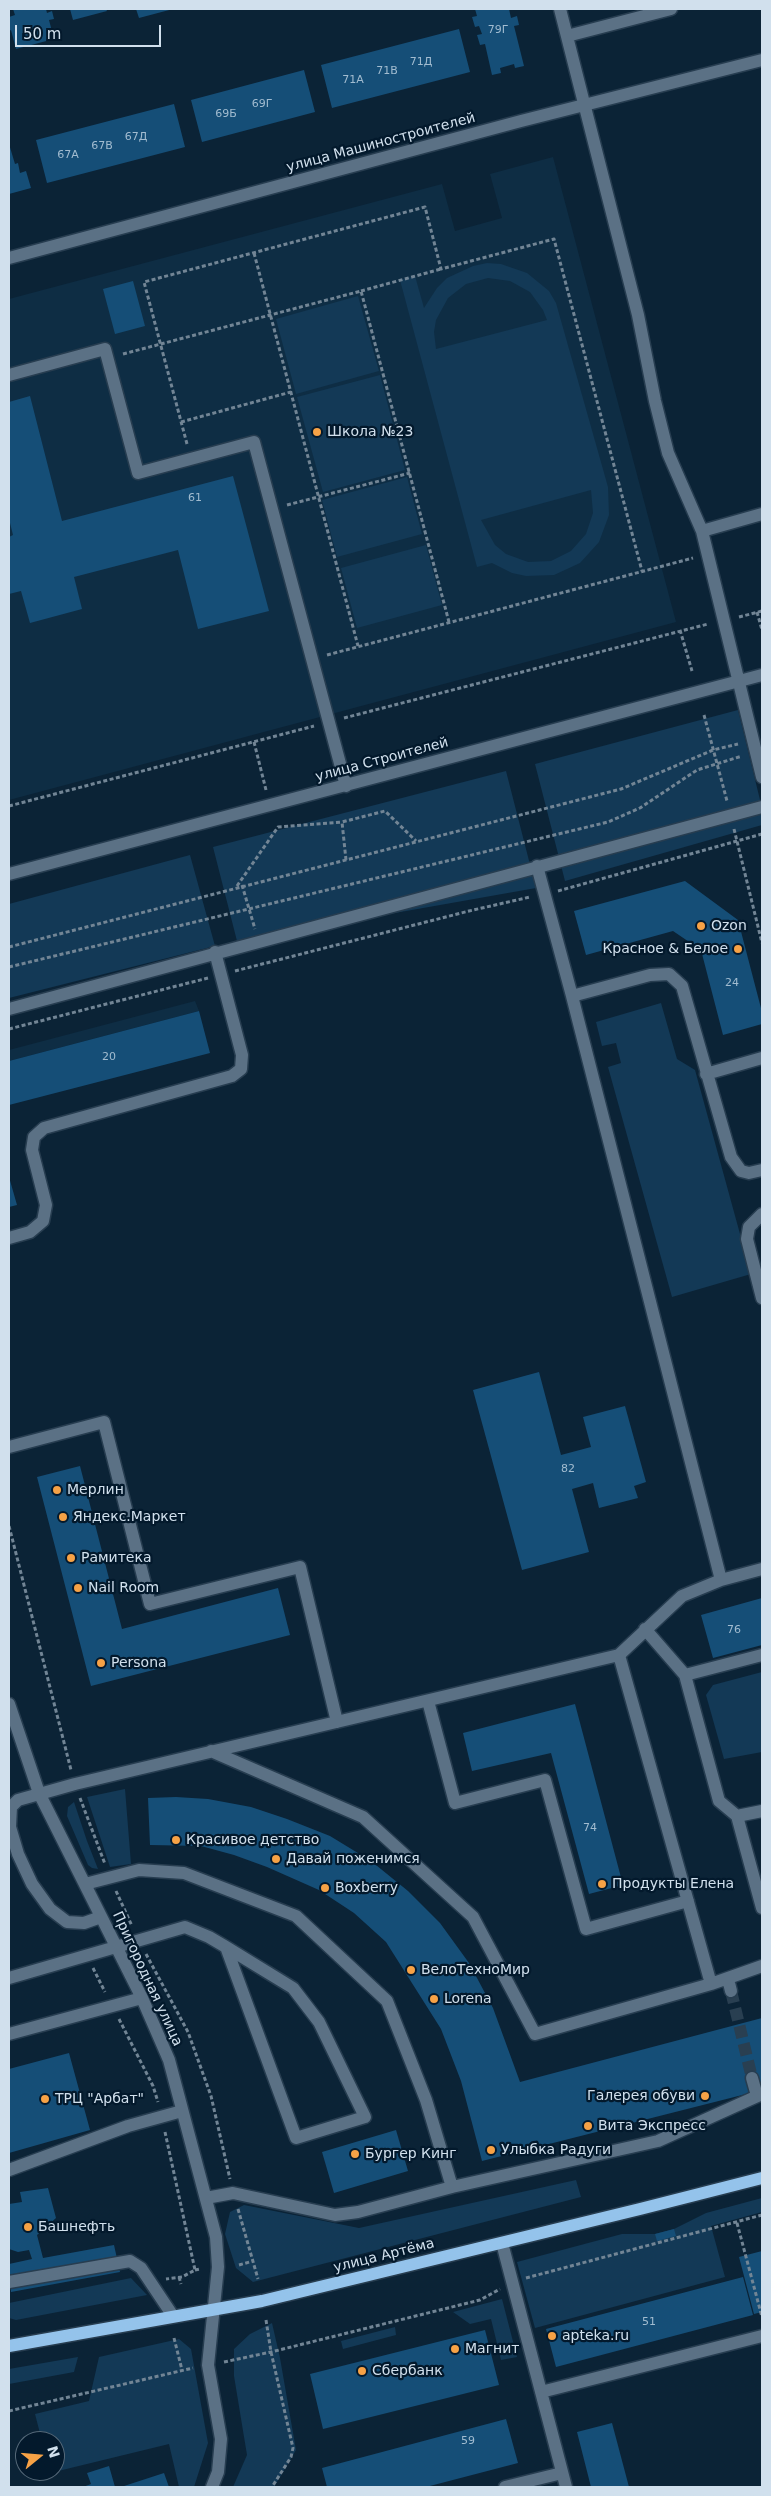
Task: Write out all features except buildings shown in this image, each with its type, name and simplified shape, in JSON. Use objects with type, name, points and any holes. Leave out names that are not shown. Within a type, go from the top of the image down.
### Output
[{"type":"main road","name":"улица Артёма","points":[[9,2346],[262,2301],[762,2178]]},
{"type":"street","points":[[560,9],[638,315],[655,401],[668,453],[702,531],[762,777]]},
{"type":"street","points":[[567,36],[671,9]]},
{"type":"street","name":"улица Машиностроителей","points":[[9,258],[583,105],[762,60]]},
{"type":"street","points":[[9,375],[105,349],[138,473],[254,442],[346,786]]},
{"type":"street","points":[[702,531],[762,514]]},
{"type":"street","name":"улица Строителей","points":[[9,874],[762,675]]},
{"type":"street","points":[[9,1009],[762,807]]},
{"type":"street","points":[[537,866],[721,1580]]},
{"type":"street","points":[[9,1238],[30,1232],[43,1222],[46,1205],[32,1150],[34,1137],[44,1128],[232,1076],[241,1069],[242,1055],[216,952]]},
{"type":"street","points":[[572,996],[650,975],[669,974],[682,986],[706,1074],[735,1165],[741,1171],[748,1173],[762,1170]]},
{"type":"street","points":[[706,1074],[762,1058]]},
{"type":"street","points":[[762,1214],[754,1219],[749,1227],[747,1239],[762,1298]]},
{"type":"street","points":[[9,1447],[104,1422],[150,1604],[300,1567],[337,1722]]},
{"type":"street","points":[[101,1917],[84,1923],[67,1922],[50,1908],[32,1884],[18,1854],[10,1827],[11,1807],[18,1800],[75,1784],[619,1655],[682,1596],[721,1580],[762,1569]]},
{"type":"street","points":[[645,1629],[685,1675],[719,1801],[737,1816],[762,1908]]},
{"type":"street","points":[[619,1655],[711,1984]]},
{"type":"street","points":[[685,1675],[762,1655]]},
{"type":"street","points":[[428,1701],[454,1803],[545,1780],[586,1929],[688,1901]]},
{"type":"street","name":"Пригородная улица","points":[[9,1704],[39,1793],[142,1998],[168,2060],[206,2198],[216,2237],[218,2267],[208,2365],[221,2438],[218,2472],[212,2487]]},
{"type":"street","points":[[211,1752],[363,1817],[473,1917],[535,2034],[711,1984],[729,1985],[762,1966]]},
{"type":"street","points":[[737,1816],[762,1811]]},
{"type":"street","points":[[85,1884],[139,1870],[184,1873],[296,1916],[387,2001],[426,2100],[452,2187]]},
{"type":"street","points":[[9,1978],[185,1927],[209,1937],[226,1947],[293,1988],[319,2022],[366,2117],[296,2138],[226,1947]]},
{"type":"street","points":[[9,2034],[142,1998]]},
{"type":"street","points":[[206,2198],[233,2193],[335,2215],[358,2212],[452,2187],[658,2141],[759,2095],[752,2078]]},
{"type":"street","points":[[9,2170],[128,2126],[182,2111]]},
{"type":"street","points":[[502,2243],[566,2487]]},
{"type":"street","points":[[9,2282],[130,2261],[136,2263],[141,2268],[173,2316]]},
{"type":"street","points":[[541,2392],[762,2336]]},
{"type":"street","points":[[505,2487],[562,2473]]},
{"type":"path","points":[[191,459],[144,282],[425,207],[441,269]]},
{"type":"path","points":[[108,358],[554,239],[642,571]]},
{"type":"path","points":[[254,253],[358,646]]},
{"type":"path","points":[[361,291],[450,622]]},
{"type":"path","points":[[181,422],[291,392]]},
{"type":"path","points":[[272,509],[410,473]]},
{"type":"path","points":[[312,658],[708,554]]},
{"type":"path","points":[[9,806],[680,630],[762,611]]},
{"type":"path","points":[[757,612],[762,630]]},
{"type":"path","points":[[680,630],[692,672]]},
{"type":"path","points":[[704,715],[762,942]]},
{"type":"path","points":[[254,742],[270,805],[278,827]]},
{"type":"path","points":[[9,947],[237,886],[621,789],[713,750],[741,743]]},
{"type":"path","points":[[9,967],[608,822],[640,808],[697,770],[756,753]]},
{"type":"path","points":[[278,827],[342,822],[385,811],[416,842]]},
{"type":"path","points":[[342,822],[346,860]]},
{"type":"path","points":[[237,886],[278,827]]},
{"type":"path","points":[[9,1029],[469,910],[544,894],[762,834]]},
{"type":"path","points":[[242,885],[265,963]]},
{"type":"path","points":[[9,1526],[75,1784],[90,1829],[138,1940],[188,2032],[211,2096],[233,2193],[258,2279]]},
{"type":"path","points":[[219,2362],[271,2352],[480,2300],[511,2282],[762,2215]]},
{"type":"path","points":[[737,2223],[762,2317]]},
{"type":"path","points":[[239,2265],[253,2261]]},
{"type":"path","points":[[195,2270],[200,2269]]},
{"type":"path","points":[[179,2277],[180,2284]]},
{"type":"path","points":[[266,2320],[271,2352],[293,2448],[290,2457],[272,2487]]},
{"type":"path","points":[[174,2338],[182,2370]]},
{"type":"path","points":[[9,2411],[196,2367]]},
{"type":"shaded area","name":"Школа №23","points":[[553,157],[676,622],[9,800],[9,299],[442,184],[455,231],[502,218],[490,174]]},
{"type":"shaded area","points":[[487,263],[501,264],[527,273],[549,291],[556,303],[608,487],[609,515],[599,542],[580,563],[554,575],[526,576],[512,573],[492,563],[477,567],[400,280],[415,276],[424,308],[437,288],[447,278],[473,266]],"holes":[[[488,278],[510,281],[530,292],[543,310],[547,320],[436,349],[434,332],[436,320],[448,298],[466,284]],[[591,490],[593,513],[586,534],[571,551],[551,561],[528,562],[506,554],[495,545],[481,520]]]},
{"type":"shaded area","points":[[358,296],[379,371],[296,394],[276,319]]},
{"type":"shaded area","points":[[380,375],[405,470],[323,492],[297,397]]},
{"type":"shaded area","points":[[407,477],[422,534],[337,557],[322,500]]},
{"type":"shaded area","points":[[426,545],[442,605],[357,628],[341,568]]},
{"type":"shaded area","points":[[738,710],[762,808],[762,825],[565,881],[535,764]]},
{"type":"shaded area","points":[[506,771],[536,888],[237,941],[213,847]]},
{"type":"shaded area","points":[[190,855],[215,946],[9,998],[9,904]]},
{"type":"shaded area","points":[[195,1001],[199,1011],[9,1061],[9,1050]]},
{"type":"shaded area","points":[[661,1003],[677,1059],[695,1070],[751,1274],[672,1297],[608,1067],[621,1063],[616,1043],[602,1046],[596,1022]]},
{"type":"shaded area","points":[[762,1672],[762,1752],[724,1759],[706,1695],[713,1685]]},
{"type":"shaded area","points":[[125,1789],[131,1864],[110,1867],[87,1797]]},
{"type":"shaded area","points":[[74,1802],[98,1869],[88,1865],[67,1816],[68,1807]]},
{"type":"shaded area","points":[[576,2180],[581,2197],[253,2282],[236,2268],[225,2234],[230,2212],[244,2205],[359,2228]]},
{"type":"shaded area","points":[[762,2198],[762,2212],[711,2226],[725,2277],[535,2328],[517,2262],[622,2234],[655,2234],[674,2229],[706,2213]]},
{"type":"shaded area","points":[[131,2278],[147,2295],[16,2320],[9,2318],[9,2303]]},
{"type":"shaded area","points":[[502,2299],[517,2357],[501,2360],[491,2319],[470,2324],[453,2312]]},
{"type":"shaded area","points":[[272,2323],[296,2450],[274,2487],[233,2487],[247,2455],[234,2376],[234,2349],[250,2334]]},
{"type":"shaded area","points":[[395,2327],[396,2335],[343,2349],[341,2341]]},
{"type":"shaded area","points":[[179,2339],[191,2349],[208,2443],[194,2487],[179,2487],[169,2444],[65,2469],[65,2431],[39,2431],[35,2414],[89,2401],[99,2357]]},
{"type":"shaded area","points":[[78,2357],[74,2372],[9,2384],[9,2369]]},
{"type":"tunnel","points":[[731,1991],[752,2078]]},
{"type":"place","name":"Школа №23","points":[[317,432]]},
{"type":"place","name":"Ozon","points":[[701,926]]},
{"type":"place","name":"Красное & Белое","points":[[738,949]]},
{"type":"place","name":"Мерлин","points":[[57,1490]]},
{"type":"place","name":"Яндекс.Маркет","points":[[63,1517]]},
{"type":"place","name":"Рамитека","points":[[71,1558]]},
{"type":"place","name":"Nail Room","points":[[78,1588]]},
{"type":"place","name":"Persona","points":[[101,1663]]},
{"type":"place","name":"Красивое детство","points":[[176,1840]]},
{"type":"place","name":"Давай поженимся","points":[[276,1859]]},
{"type":"place","name":"Продукты Елена","points":[[602,1884]]},
{"type":"place","name":"Boxberry","points":[[325,1888]]},
{"type":"place","name":"ВелоТехноМир","points":[[411,1970]]},
{"type":"place","name":"Lorena","points":[[434,1999]]},
{"type":"place","name":"Галерея обуви","points":[[705,2096]]},
{"type":"place","name":"ТРЦ \"Арбат\"","points":[[45,2099]]},
{"type":"place","name":"Вита Экспресс","points":[[588,2126]]},
{"type":"place","name":"Улыбка Радуги","points":[[491,2150]]},
{"type":"place","name":"Бургер Кинг","points":[[355,2154]]},
{"type":"place","name":"Башнефть","points":[[28,2227]]},
{"type":"place","name":"apteka.ru","points":[[552,2336]]},
{"type":"place","name":"Магнит","points":[[455,2349]]},
{"type":"place","name":"Сбербанк","points":[[362,2371]]}]
